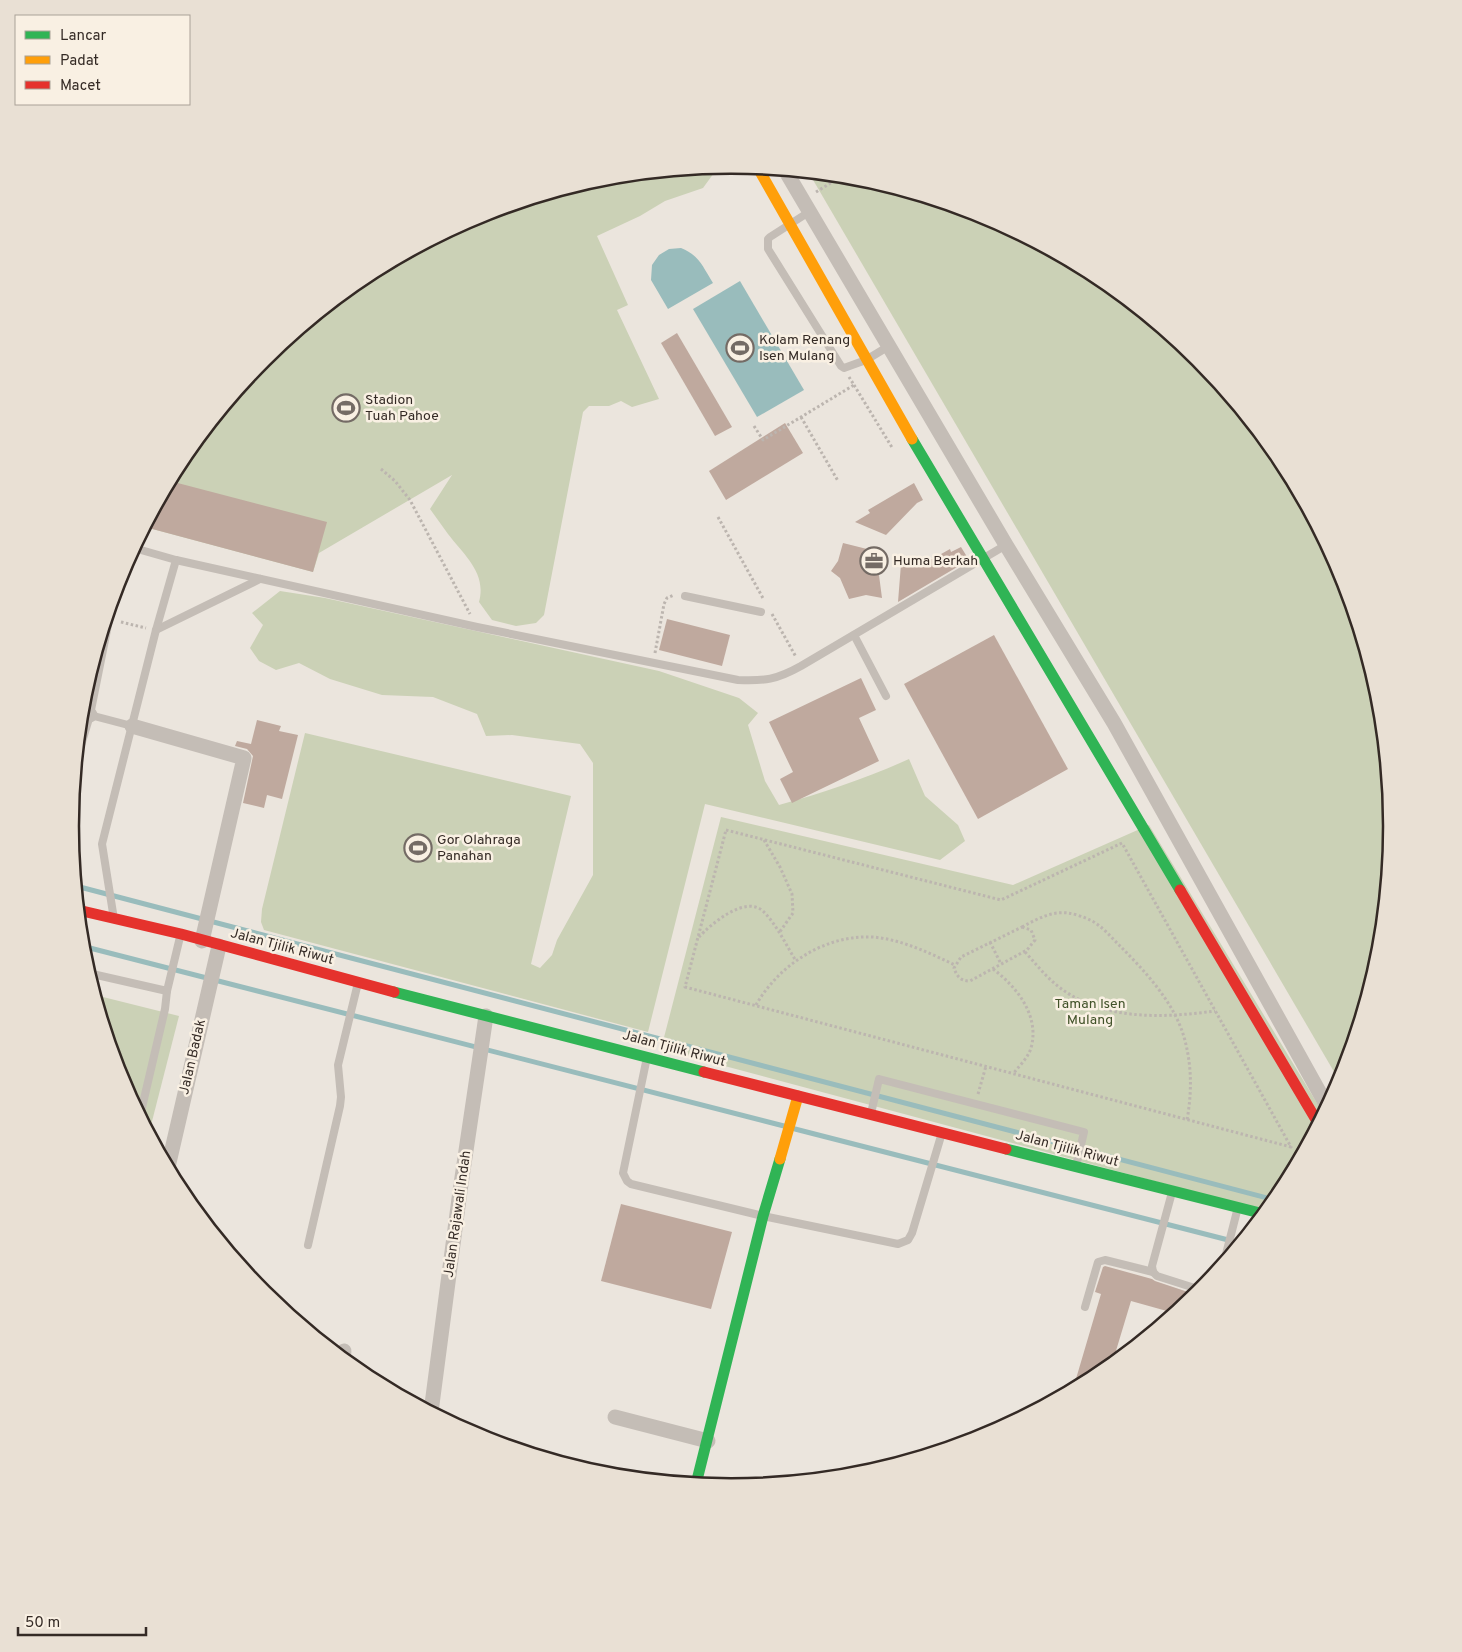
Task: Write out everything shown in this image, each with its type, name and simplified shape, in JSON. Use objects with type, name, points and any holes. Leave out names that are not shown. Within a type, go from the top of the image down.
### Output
[{"type":"main road","points":[[762,175],[866,360],[1314,1117]]},
{"type":"main road","name":"Jalan Tjilik Riwut","points":[[84,911],[181,934],[358,983],[1238,1207],[1255,1214]]},
{"type":"main road","points":[[698,1477],[763,1216],[798,1096]]},
{"type":"street","points":[[789,176],[1006,546],[1114,723],[1323,1099]]},
{"type":"street","points":[[132,726],[244,758],[202,940]]},
{"type":"street","name":"Jalan Badak","points":[[170,1159],[219,946]]},
{"type":"street","name":"Jalan Rajawali Indah","points":[[432,1405],[460,1191],[486,1016]]},
{"type":"street","points":[[615,1417],[708,1441]]},
{"type":"lane","points":[[806,206],[791,224],[768,239],[767,246],[839,364],[844,368],[866,360],[888,346]]},
{"type":"lane","points":[[140,550],[260,580],[478,627],[738,680],[760,681],[783,676],[1006,546]]},
{"type":"lane","points":[[114,918],[102,844],[156,630],[176,560]]},
{"type":"lane","points":[[156,630],[260,580]]},
{"type":"lane","points":[[685,596],[761,612]]},
{"type":"lane","points":[[854,635],[886,696]]},
{"type":"lane","points":[[88,716],[132,726]]},
{"type":"lane","points":[[142,1106],[181,934]]},
{"type":"lane","points":[[96,975],[167,991]]},
{"type":"lane","points":[[308,1245],[335,1129],[341,1097],[338,1065],[358,983]]},
{"type":"lane","points":[[647,1057],[624,1170],[624,1177],[631,1184],[891,1244],[904,1243],[912,1233],[943,1132]]},
{"type":"lane","points":[[871,1114],[879,1079],[976,1104],[1084,1132],[1076,1167]]},
{"type":"lane","points":[[1153,1272],[1152,1266],[1155,1254],[1173,1192]]},
{"type":"lane","points":[[1228,1248],[1238,1207]]},
{"type":"lane","points":[[1085,1307],[1098,1262],[1105,1260],[1153,1272],[1157,1276],[1192,1287]]},
{"type":"path","points":[[806,206],[835,182]]},
{"type":"path","points":[[844,368],[893,449]]},
{"type":"path","points":[[754,426],[763,440],[854,385]]},
{"type":"path","points":[[801,417],[838,481]]},
{"type":"path","points":[[381,469],[395,481],[410,500],[478,627]]},
{"type":"path","points":[[718,517],[801,666]]},
{"type":"path","points":[[653,663],[664,604],[667,598],[673,595],[685,596]]},
{"type":"path","points":[[112,620],[156,630]]},
{"type":"path","points":[[726,830],[764,840],[1001,900],[1122,843],[1291,1147],[685,986],[726,830]]},
{"type":"path","points":[[764,840],[780,867],[792,894],[793,913],[779,932]]},
{"type":"path","points":[[698,937],[715,921],[732,911],[749,906],[762,910],[779,932],[796,961]]},
{"type":"path","points":[[1022,927],[1031,930],[1035,940],[1025,952],[970,980],[965,981],[958,977],[954,968],[961,958],[1039,918],[1054,913],[1070,913],[1090,920],[1109,935],[1143,969],[1169,1004],[1184,1036],[1192,1077],[1188,1120]]},
{"type":"path","points":[[756,1005],[765,990],[796,961],[815,949],[838,940],[872,937],[912,946],[955,965]]},
{"type":"path","points":[[990,942],[1001,964]]},
{"type":"path","points":[[1025,952],[1061,989],[1081,1000],[1103,1008],[1132,1014],[1174,1016],[1215,1011]]},
{"type":"path","points":[[993,969],[1010,982],[1021,997],[1030,1018],[1033,1033],[1030,1050],[1023,1062],[1012,1074]]},
{"type":"path","points":[[976,1104],[986,1066]]},
{"type":"green space","points":[[713,174],[703,188],[665,201],[640,216],[597,236],[628,305],[617,310],[659,399],[632,407],[621,401],[609,406],[589,406],[583,412],[544,615],[536,623],[516,626],[492,620],[479,602],[480,582],[473,565],[430,509],[452,475],[319,553],[313,572],[151,529],[166,500],[214,429],[270,365],[334,309],[369,284],[405,261],[481,223],[521,208],[604,186],[646,179]]},
{"type":"green space","points":[[812,179],[858,186],[900,196],[941,208],[981,223],[1057,261],[1093,284],[1161,336],[1192,365],[1248,429],[1296,500],[1334,576],[1349,616],[1371,699],[1382,783],[1382,869],[1378,911],[1361,995],[1349,1036],[1335,1073]]},
{"type":"green space","points":[[280,591],[325,598],[659,671],[739,698],[758,713],[748,725],[765,781],[779,805],[845,785],[909,759],[925,796],[958,825],[965,841],[940,860],[705,804],[648,1032],[264,930],[261,922],[262,909],[305,733],[571,796],[531,964],[540,968],[552,955],[557,940],[593,875],[593,763],[580,744],[512,735],[486,736],[477,714],[433,697],[382,695],[330,679],[299,663],[276,670],[259,661],[250,648],[263,625],[252,613]]},
{"type":"green space","name":"Taman Isen Mulang","points":[[721,817],[1013,885],[1149,825],[1319,1107],[1296,1152],[1258,1209],[661,1049]]},
{"type":"green space","points":[[101,997],[179,1016],[151,1124],[128,1076],[113,1036]]},
{"type":"water","points":[[681,248],[696,258],[713,283],[668,309],[651,280],[652,265],[659,255],[669,249]]},
{"type":"water","points":[[740,281],[804,390],[757,417],[693,309]]},
{"type":"building","points":[[677,333],[732,427],[715,436],[661,343]]},
{"type":"building","points":[[785,423],[803,453],[726,500],[709,471]]},
{"type":"building","points":[[177,483],[327,522],[313,572],[151,529]]},
{"type":"building","points":[[914,483],[923,500],[917,503],[886,535],[855,522],[870,513],[868,510]]},
{"type":"building","points":[[843,543],[871,550],[864,557],[877,560],[882,598],[866,595],[849,599],[840,578],[831,571],[838,561]]},
{"type":"building","points":[[961,547],[969,560],[898,602],[901,564],[918,567],[950,549],[951,552]]},
{"type":"building","points":[[667,619],[730,635],[722,666],[659,650]]},
{"type":"building","points":[[994,635],[1068,769],[978,819],[904,684]]},
{"type":"building","points":[[861,678],[876,710],[859,718],[879,761],[792,803],[780,779],[793,772],[769,722]]},
{"type":"building","points":[[257,720],[281,726],[279,731],[298,735],[282,799],[267,795],[264,808],[243,803],[253,756],[247,749],[235,746],[237,741],[251,744]]},
{"type":"building","points":[[621,1204],[732,1232],[711,1309],[601,1281]]},
{"type":"building","points":[[1103,1267],[1152,1279],[1187,1292],[1166,1311],[1131,1301],[1116,1352],[1076,1379],[1101,1294],[1095,1292]]},
{"type":"waterway","points":[[82,888],[1266,1198]]},
{"type":"waterway","points":[[90,948],[784,1126]]},
{"type":"waterway","points":[[795,1129],[1233,1241]]},
{"type":"traffic: fast","points":[[912,439],[1180,890]]},
{"type":"traffic: fast","points":[[394,992],[704,1072]]},
{"type":"traffic: fast","points":[[1006,1149],[1256,1212]]},
{"type":"traffic: fast","points":[[698,1477],[763,1216],[780,1159]]},
{"type":"traffic: slow","points":[[762,175],[912,439]]},
{"type":"traffic: slow","points":[[780,1159],[798,1096]]},
{"type":"traffic: jam","points":[[1180,890],[1314,1117]]},
{"type":"traffic: jam","points":[[84,911],[181,934],[394,992]]},
{"type":"traffic: jam","points":[[704,1072],[1006,1149]]},
{"type":"place","name":"Kolam Renang Isen Mulang","points":[[740,348]]},
{"type":"place","name":"Stadion Tuah Pahoe","points":[[346,408]]},
{"type":"place","name":"Huma Berkah","points":[[874,561]]},
{"type":"place","name":"Gor Olahraga Panahan","points":[[418,848]]}]
